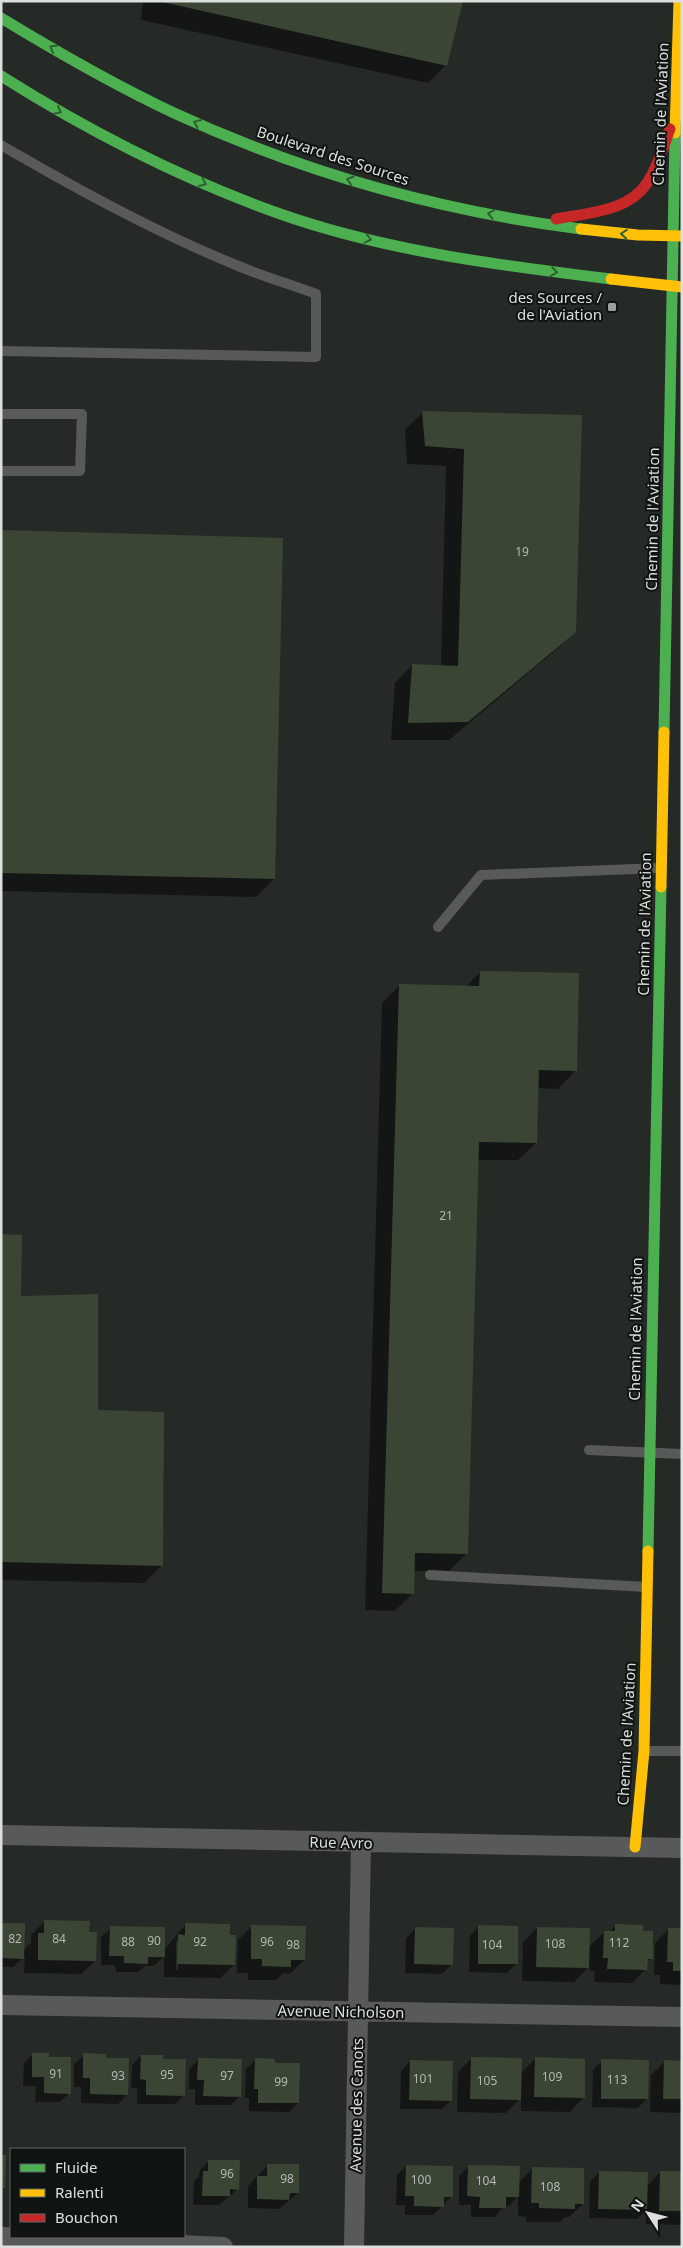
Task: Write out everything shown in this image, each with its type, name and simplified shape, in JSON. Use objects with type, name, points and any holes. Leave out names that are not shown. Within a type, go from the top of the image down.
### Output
[{"type":"street","name":"Chemin de l'Aviation","points":[[635,1847],[644,1751],[661,868],[676,401],[679,1]]},
{"type":"street","name":"Boulevard des Sources","points":[[1,18],[140,96],[248,144],[331,174],[396,193],[539,223],[620,234],[677,236]]},
{"type":"street","points":[[1,76],[45,104],[131,150],[234,196],[321,226],[428,252],[580,276],[677,287]]},
{"type":"street","points":[[677,112],[682,141]]},
{"type":"street","points":[[539,223],[616,206],[635,197],[648,181],[677,112]]},
{"type":"street","name":"Rue Avro","points":[[1,1835],[682,1848]]},
{"type":"street","name":"Avenue des Canots","points":[[354,2247],[359,2012],[360,1843]]},
{"type":"street","name":"Avenue Nicholson","points":[[1,2005],[682,2017]]},
{"type":"street","points":[[23,2238],[223,2247]]},
{"type":"lane","points":[[1,145],[73,186],[162,231],[236,265],[316,294],[316,357],[1,351]]},
{"type":"lane","points":[[1,414],[82,414],[80,471],[1,471]]},
{"type":"lane","points":[[438,927],[481,875],[661,868]]},
{"type":"lane","points":[[589,1450],[649,1451],[682,1454]]},
{"type":"lane","points":[[430,1575],[647,1587]]},
{"type":"lane","points":[[644,1751],[682,1751]]},
{"type":"building","points":[[158,1],[463,1],[447,66]]},
{"type":"building","points":[[422,411],[582,415],[576,632],[468,722],[408,723],[412,664],[458,666],[464,449],[425,446]]},
{"type":"building","points":[[1,530],[283,538],[275,879],[1,873]]},
{"type":"building","points":[[480,971],[579,973],[577,1071],[539,1070],[537,1143],[479,1142],[468,1554],[415,1553],[414,1594],[382,1593],[399,984],[479,986]]},
{"type":"building","points":[[1,1234],[22,1235],[21,1296],[98,1294],[98,1410],[164,1412],[163,1566],[1,1562]]},
{"type":"building","points":[[44,1920],[90,1921],[89,1932],[97,1932],[96,1961],[38,1960],[38,1933],[44,1933]]},
{"type":"building","points":[[1,1923],[25,1923],[24,1959],[1,1958]]},
{"type":"building","points":[[185,1923],[230,1924],[230,1935],[236,1935],[235,1965],[177,1964],[178,1934],[185,1935]]},
{"type":"building","points":[[615,1924],[643,1925],[643,1931],[653,1931],[653,1959],[648,1959],[647,1970],[607,1969],[608,1958],[603,1958],[604,1931],[615,1931]]},
{"type":"building","points":[[251,1925],[306,1926],[305,1960],[291,1960],[291,1967],[262,1966],[262,1959],[251,1959]]},
{"type":"building","points":[[478,1925],[518,1926],[518,1964],[478,1964]]},
{"type":"building","points":[[110,1926],[165,1927],[165,1957],[148,1957],[148,1964],[124,1963],[124,1956],[109,1956]]},
{"type":"building","points":[[415,1927],[454,1928],[453,1965],[414,1964]]},
{"type":"building","points":[[537,1927],[590,1928],[589,1968],[536,1967]]},
{"type":"building","points":[[668,1928],[682,1928],[682,1971],[673,1971],[673,1962],[667,1962]]},
{"type":"building","points":[[32,2053],[49,2053],[49,2057],[71,2057],[71,2094],[44,2093],[44,2077],[32,2077]]},
{"type":"building","points":[[83,2053],[106,2054],[106,2058],[129,2058],[128,2095],[90,2094],[90,2078],[83,2078]]},
{"type":"building","points":[[141,2055],[163,2055],[163,2059],[186,2059],[185,2096],[146,2095],[146,2080],[140,2079]]},
{"type":"building","points":[[471,2057],[522,2058],[521,2100],[470,2099]]},
{"type":"building","points":[[535,2057],[585,2059],[585,2098],[534,2097]]},
{"type":"building","points":[[198,2058],[242,2059],[241,2097],[203,2096],[204,2080],[197,2080]]},
{"type":"building","points":[[255,2058],[275,2059],[275,2063],[300,2063],[299,2103],[258,2103],[258,2089],[254,2089]]},
{"type":"building","points":[[601,2059],[649,2060],[648,2099],[601,2099]]},
{"type":"building","points":[[410,2060],[453,2061],[452,2101],[409,2100]]},
{"type":"building","points":[[664,2060],[682,2061],[682,2099],[663,2099]]},
{"type":"building","points":[[1,2155],[6,2155],[5,2188],[1,2188]]},
{"type":"building","points":[[208,2160],[240,2160],[239,2190],[230,2189],[230,2196],[202,2196],[203,2171],[208,2171]]},
{"type":"building","points":[[267,2164],[299,2164],[299,2193],[290,2193],[289,2200],[257,2199],[257,2176],[267,2176]]},
{"type":"building","points":[[406,2165],[453,2166],[453,2197],[444,2197],[444,2207],[414,2206],[414,2196],[405,2196]]},
{"type":"building","points":[[468,2165],[520,2166],[519,2197],[506,2197],[506,2208],[479,2208],[480,2197],[467,2196]]},
{"type":"building","points":[[532,2167],[584,2168],[584,2204],[575,2204],[575,2209],[539,2208],[539,2203],[531,2203]]},
{"type":"building","points":[[599,2171],[648,2172],[647,2210],[598,2209]]},
{"type":"building","points":[[660,2171],[682,2171],[682,2211],[659,2211]]},
{"type":"traffic: fast","points":[[1,18],[86,68],[174,113],[272,153],[322,171],[424,200],[476,212],[581,229]]},
{"type":"traffic: fast","points":[[1,76],[71,118],[142,156],[216,189],[292,218],[331,230],[410,249],[530,269],[611,279]]},
{"type":"traffic: fast","points":[[664,732],[675,133]]},
{"type":"traffic: fast","points":[[648,1551],[661,887]]},
{"type":"traffic: slow","points":[[675,133],[679,1]]},
{"type":"traffic: slow","points":[[581,229],[638,235],[682,236]]},
{"type":"traffic: slow","points":[[611,279],[682,287]]},
{"type":"traffic: slow","points":[[661,887],[664,732]]},
{"type":"traffic: slow","points":[[635,1847],[644,1751],[648,1551]]},
{"type":"traffic: jam","points":[[556,219],[606,210],[618,206],[639,193],[654,170],[670,129]]},
{"type":"place","name":"des Sources / de l'Aviation","points":[[612,307]]}]
